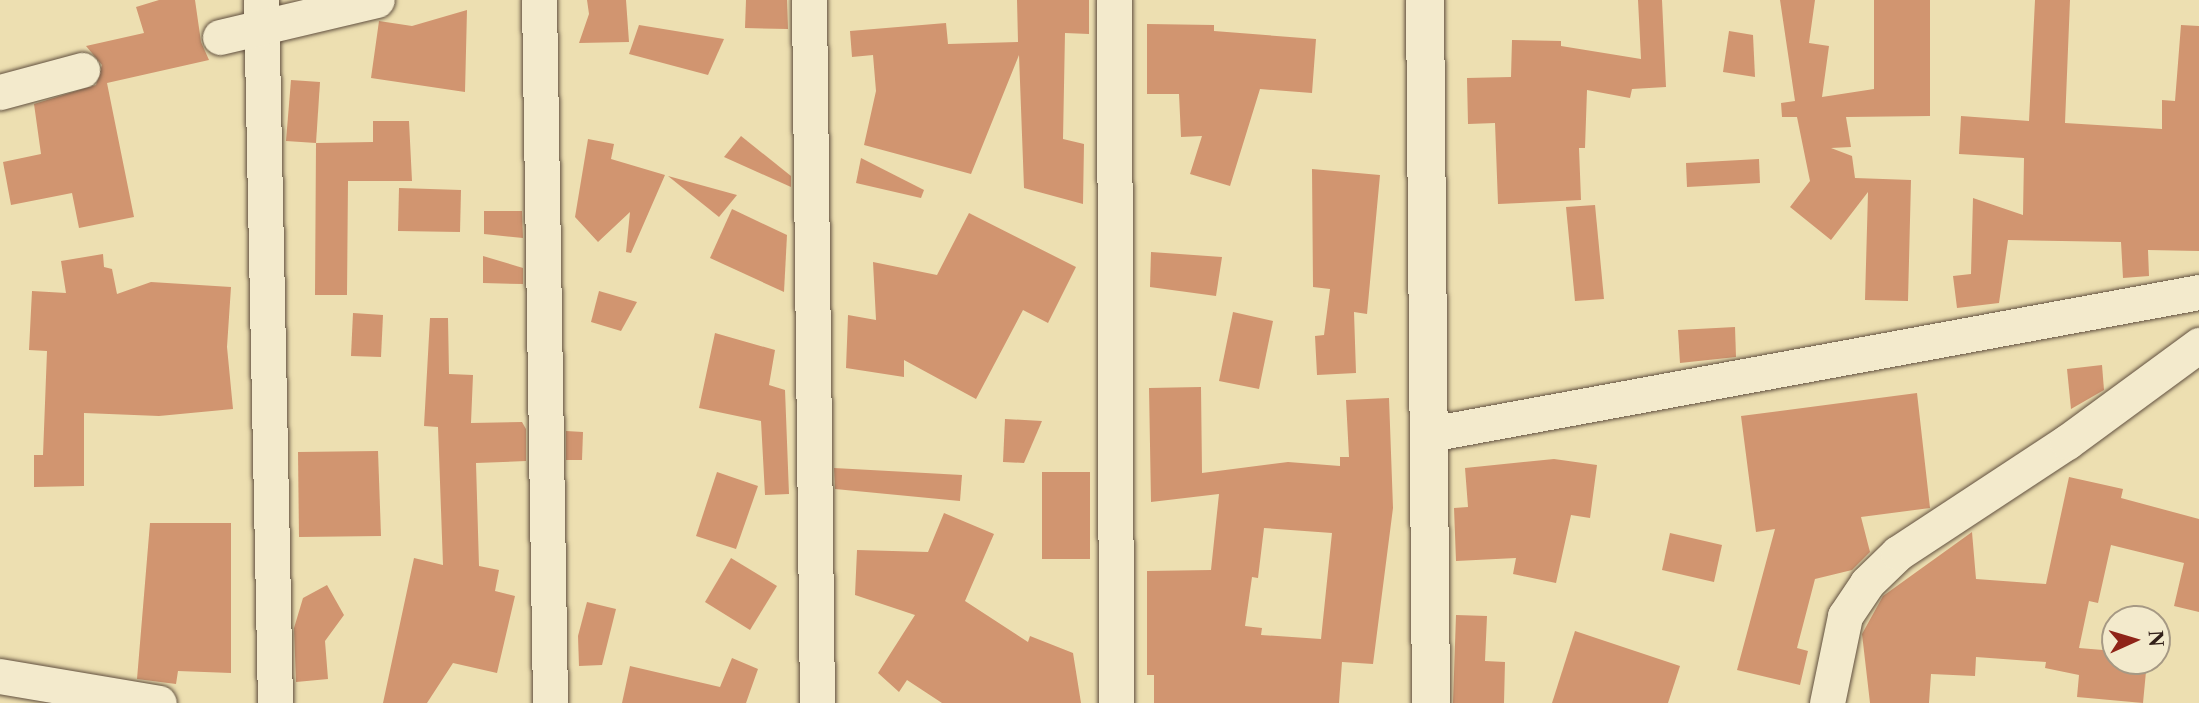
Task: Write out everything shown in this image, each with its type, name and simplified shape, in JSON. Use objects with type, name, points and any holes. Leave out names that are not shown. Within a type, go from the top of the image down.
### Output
[{"type":"main road","points":[[1425,0],[1431,703]]},
{"type":"street","points":[[220,37],[261,14],[377,0]]},
{"type":"street","points":[[539,0],[550,703]]},
{"type":"street","points":[[809,0],[817,703]]},
{"type":"street","points":[[1114,0],[1116,703]]},
{"type":"street","points":[[261,14],[275,703]]},
{"type":"street","points":[[0,92],[82,70]]},
{"type":"street","points":[[1430,434],[2199,292]]},
{"type":"street","points":[[1827,703],[1845,615],[1867,583],[1898,553],[2067,442],[2199,345]]},
{"type":"street","points":[[0,676],[159,703]]},
{"type":"building","points":[[159,0],[195,0],[201,42],[209,60],[107,83],[134,217],[79,228],[72,193],[11,205],[3,162],[41,154],[34,104],[96,85],[102,65],[86,46],[144,33],[136,7]]},
{"type":"building","points":[[587,0],[626,0],[629,42],[579,43],[589,14]]},
{"type":"building","points":[[746,0],[787,0],[788,29],[745,28]]},
{"type":"building","points":[[1017,0],[1089,0],[1089,34],[1065,33],[1063,139],[1084,144],[1083,204],[1024,188],[1019,55],[971,174],[864,145],[876,91],[873,55],[852,57],[850,31],[946,23],[948,44],[1018,42]]},
{"type":"building","points":[[1638,0],[1662,0],[1666,87],[1632,89],[1630,98],[1587,90],[1585,148],[1579,148],[1581,200],[1498,204],[1495,123],[1468,124],[1467,78],[1511,77],[1512,40],[1561,41],[1561,46],[1641,59]]},
{"type":"building","points":[[1780,0],[1815,0],[1809,43],[1829,46],[1822,97],[1874,89],[1874,0],[1930,0],[1930,116],[1846,117],[1851,147],[1831,148],[1852,156],[1855,178],[1911,180],[1908,301],[1865,300],[1868,192],[1831,240],[1790,207],[1810,181],[1797,117],[1782,117],[1781,103],[1795,101]]},
{"type":"building","points":[[2035,0],[2070,0],[2065,123],[2162,129],[2162,100],[2175,101],[2181,25],[2199,26],[2199,251],[2148,250],[2149,276],[2123,278],[2121,242],[2008,240],[1999,303],[1957,308],[1953,276],[1971,274],[1973,198],[2023,215],[2024,158],[1959,154],[1961,116],[2029,121]]},
{"type":"building","points":[[467,10],[465,92],[371,78],[379,21],[412,26]]},
{"type":"building","points":[[1147,24],[1214,25],[1214,31],[1316,39],[1312,93],[1260,89],[1230,186],[1190,174],[1202,136],[1181,137],[1179,94],[1147,94]]},
{"type":"building","points":[[639,25],[724,39],[708,75],[629,54]]},
{"type":"building","points":[[1729,31],[1753,35],[1755,77],[1723,72]]},
{"type":"building","points":[[291,80],[320,82],[316,143],[286,141]]},
{"type":"building","points":[[373,121],[409,121],[412,181],[348,181],[347,295],[315,295],[316,143],[373,142]]},
{"type":"building","points":[[741,136],[791,176],[791,187],[724,157]]},
{"type":"building","points":[[588,139],[614,144],[611,159],[665,175],[631,253],[626,252],[630,212],[598,242],[575,217]]},
{"type":"building","points":[[861,158],[924,190],[921,198],[856,183]]},
{"type":"building","points":[[1759,159],[1760,183],[1687,187],[1686,163]]},
{"type":"building","points":[[1312,169],[1380,175],[1367,314],[1354,312],[1356,373],[1317,375],[1315,336],[1324,335],[1330,289],[1313,287]]},
{"type":"building","points":[[668,176],[737,195],[719,217]]},
{"type":"building","points":[[399,188],[461,190],[460,232],[398,231]]},
{"type":"building","points":[[1595,205],[1604,299],[1575,301],[1566,207]]},
{"type":"building","points":[[732,209],[787,235],[784,292],[710,258]]},
{"type":"building","points":[[484,211],[522,211],[523,238],[484,234]]},
{"type":"building","points":[[969,213],[1076,267],[1048,323],[1023,310],[976,399],[904,360],[904,377],[846,368],[848,315],[876,320],[873,262],[937,275]]},
{"type":"building","points":[[1151,252],[1222,257],[1216,296],[1150,287]]},
{"type":"building","points":[[103,254],[104,267],[112,269],[117,294],[151,282],[231,287],[227,347],[233,409],[159,416],[84,413],[84,486],[34,487],[34,455],[43,455],[47,351],[29,350],[32,291],[66,293],[61,261]]},
{"type":"building","points":[[483,256],[523,268],[523,284],[483,283]]},
{"type":"building","points":[[599,291],[637,302],[621,331],[591,322]]},
{"type":"building","points":[[1233,312],[1273,321],[1259,389],[1219,381]]},
{"type":"building","points":[[353,313],[383,315],[381,357],[351,356]]},
{"type":"building","points":[[430,318],[448,318],[449,374],[473,375],[471,423],[522,422],[526,429],[526,461],[476,463],[479,566],[499,570],[495,591],[515,596],[497,673],[453,663],[427,703],[383,703],[414,558],[443,565],[438,427],[424,426]]},
{"type":"building","points":[[1735,327],[1736,357],[1680,363],[1678,330]]},
{"type":"building","points":[[715,333],[775,350],[769,385],[785,390],[789,494],[765,495],[761,421],[699,408]]},
{"type":"building","points":[[2102,365],[2104,390],[2071,409],[2067,369]]},
{"type":"building","points":[[1201,387],[1202,473],[1288,462],[1340,466],[1340,457],[1349,457],[1346,400],[1389,398],[1393,508],[1373,664],[1342,662],[1339,703],[1154,703],[1154,675],[1147,675],[1147,571],[1211,570],[1219,494],[1151,502],[1149,388]],"holes":[[[1264,528],[1332,533],[1321,639],[1261,635],[1262,628],[1245,626],[1252,577],[1258,578]]]},
{"type":"building","points":[[1917,393],[1930,508],[1861,517],[1870,552],[1852,570],[1815,579],[1797,648],[1808,651],[1800,685],[1737,670],[1775,529],[1756,532],[1741,416]]},
{"type":"building","points":[[1005,419],[1042,421],[1024,463],[1003,462]]},
{"type":"building","points":[[566,431],[583,432],[582,460],[566,460]]},
{"type":"building","points":[[378,451],[381,536],[299,537],[298,452]]},
{"type":"building","points":[[1554,459],[1597,465],[1590,518],[1571,515],[1556,583],[1513,574],[1516,558],[1456,561],[1454,508],[1468,507],[1465,468]]},
{"type":"building","points":[[834,468],[962,475],[960,501],[835,489]]},
{"type":"building","points":[[717,472],[758,486],[736,549],[696,536]]},
{"type":"building","points":[[1042,472],[1090,472],[1090,559],[1042,559]]},
{"type":"building","points":[[2069,477],[2123,489],[2121,498],[2199,519],[2199,612],[2174,606],[2184,563],[2111,545],[2098,603],[2089,601],[2079,648],[2101,650],[2101,675],[2146,675],[2143,703],[2077,697],[2079,675],[2045,668],[2046,662],[1976,657],[1975,676],[1931,674],[1929,703],[1870,703],[1862,634],[1883,596],[1972,532],[1976,579],[2046,584]]},
{"type":"building","points":[[944,513],[994,534],[965,601],[1028,642],[1030,636],[1073,653],[1081,703],[942,703],[907,680],[899,692],[878,673],[915,615],[855,595],[857,550],[928,552]]},
{"type":"building","points":[[150,523],[231,523],[231,673],[178,671],[176,684],[137,679]]},
{"type":"building","points":[[1670,533],[1722,545],[1714,582],[1662,570]]},
{"type":"building","points":[[731,558],[777,586],[750,630],[705,602]]},
{"type":"building","points":[[327,585],[344,615],[325,641],[328,679],[296,682],[294,628],[303,598]]},
{"type":"building","points":[[587,602],[616,609],[602,665],[579,666],[578,636]]},
{"type":"building","points":[[1456,615],[1487,616],[1485,661],[1505,662],[1504,703],[1453,703]]},
{"type":"building","points":[[1575,631],[1680,666],[1668,703],[1552,703]]},
{"type":"building","points":[[732,658],[758,669],[746,703],[622,703],[630,666],[720,687]]}]
